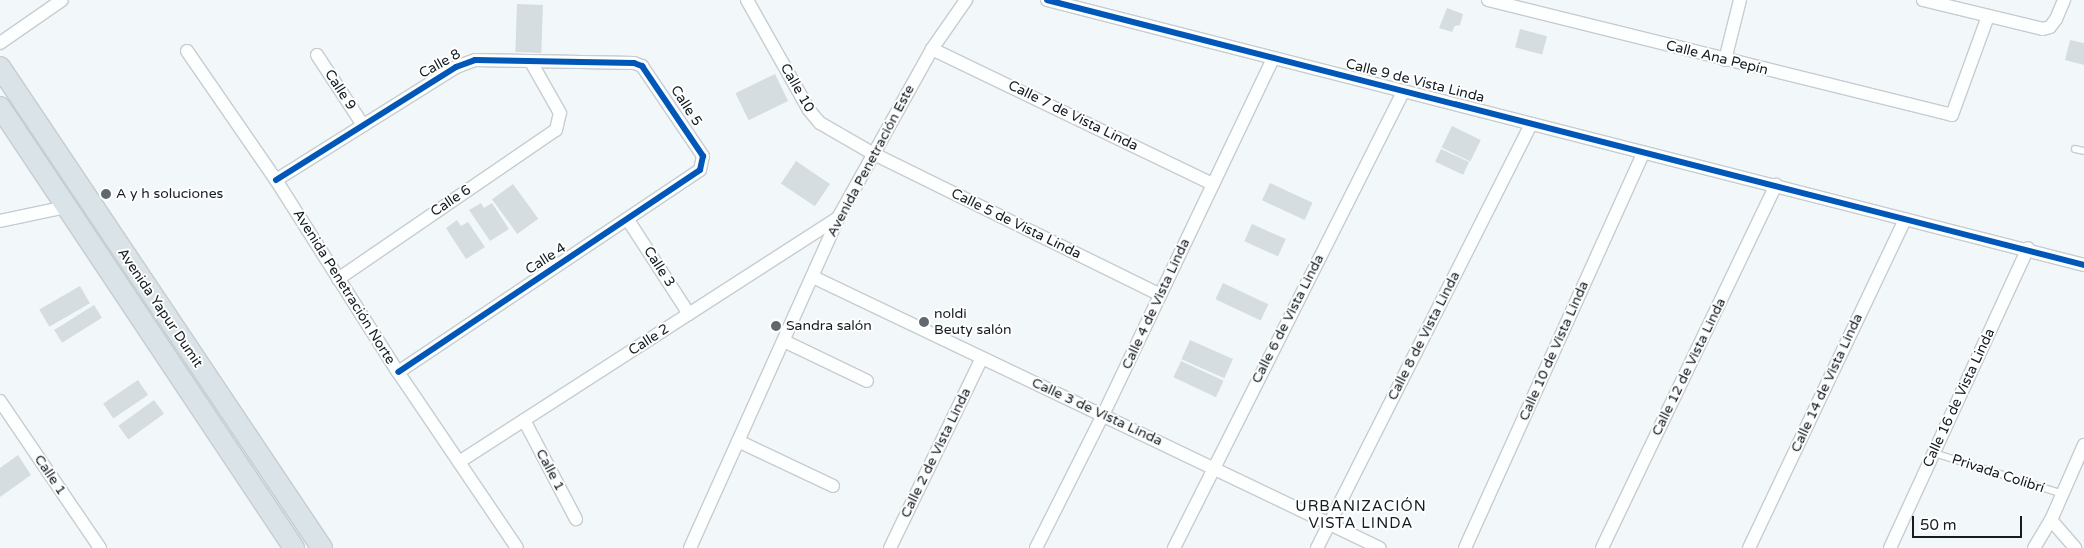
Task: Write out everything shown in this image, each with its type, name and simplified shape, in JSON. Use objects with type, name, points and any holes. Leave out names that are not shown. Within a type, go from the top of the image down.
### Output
[{"type":"main road","name":"Avenida Yapur Dumit","points":[[0,67],[322,548]]},
{"type":"main road","name":"Avenida Yapur Dumit","points":[[0,107],[9,128],[66,207],[294,548]]},
{"type":"street","points":[[0,43],[62,0]]},
{"type":"street","name":"Calle 10","points":[[747,0],[814,117],[872,153]]},
{"type":"street","name":"Avenida Penetración Este","points":[[690,548],[838,218],[872,153],[932,49],[966,0]]},
{"type":"street","name":"Calle 9 de Vista Linda","points":[[1047,0],[1643,154],[1776,185],[1905,219],[2028,248],[2084,264]]},
{"type":"street","name":"Calle Ana Pepín","points":[[1490,0],[1947,115],[1956,111],[1988,16]]},
{"type":"street","points":[[1725,60],[1740,0]]},
{"type":"street","points":[[1923,0],[2043,29],[2050,27],[2056,19],[2064,0]]},
{"type":"street","name":"Calle 7 de Vista Linda","points":[[932,49],[1213,184]]},
{"type":"street","name":"Avenida Penetración Norte","points":[[187,51],[276,180],[398,372],[517,548]]},
{"type":"street","name":"Calle 9","points":[[317,55],[363,125]]},
{"type":"street","name":"Calle 4 de Vista Linda","points":[[1036,548],[1103,415],[1273,58]]},
{"type":"street","name":"Calle 8","points":[[276,180],[467,62],[634,63],[642,66]]},
{"type":"street","name":"Calle 6","points":[[338,278],[556,130],[560,121],[560,113],[532,62]]},
{"type":"street","name":"Calle 5","points":[[642,66],[703,156],[703,163]]},
{"type":"street","name":"Calle 6 de Vista Linda","points":[[1174,548],[1403,92]]},
{"type":"street","name":"Calle 8 de Vista Linda","points":[[1317,548],[1531,124]]},
{"type":"street","name":"Calle 5 de Vista Linda","points":[[872,153],[1160,295]]},
{"type":"street","name":"Calle 10 de Vista Linda","points":[[1465,548],[1643,154]]},
{"type":"street","name":"Calle 4","points":[[398,372],[628,220],[700,170],[703,163]]},
{"type":"street","name":"Calle 12 de Vista Linda","points":[[1602,548],[1776,185]]},
{"type":"street","points":[[0,221],[66,207]]},
{"type":"street","name":"Calle 2","points":[[460,462],[838,218]]},
{"type":"street","name":"Calle 14 de Vista Linda","points":[[1749,548],[1905,219]]},
{"type":"street","name":"Calle 3","points":[[628,220],[689,314]]},
{"type":"street","name":"Calle 16 de Vista Linda","points":[[1890,548],[2028,248]]},
{"type":"street","name":"Calle 3 de Vista Linda","points":[[813,277],[1380,548]]},
{"type":"street","points":[[784,341],[867,381]]},
{"type":"street","name":"Calle 2 de Vista Linda","points":[[890,548],[982,358]]},
{"type":"street","name":"Calle 1","points":[[0,402],[100,548]]},
{"type":"street","name":"Calle 1","points":[[524,420],[576,519]]},
{"type":"street","points":[[738,441],[833,486]]},
{"type":"street","points":[[2034,548],[2051,520],[2084,444]]},
{"type":"street","points":[[2051,520],[2075,548]]},
{"type":"lane","points":[[2075,149],[2084,151]]},
{"type":"lane","name":"Privada Colibrí","points":[[1934,453],[2062,494]]},
{"type":"building","points":[[517,4],[543,5],[541,53],[515,52]]},
{"type":"building","points":[[1447,8],[1463,14],[1460,25],[1455,26],[1452,32],[1439,28]]},
{"type":"building","points":[[1520,29],[1547,36],[1542,55],[1515,47]]},
{"type":"building","points":[[2070,40],[2084,43],[2084,65],[2065,60]]},
{"type":"building","points":[[775,74],[788,101],[749,120],[735,93]]},
{"type":"building","points":[[1452,126],[1481,140],[1470,162],[1441,148]]},
{"type":"building","points":[[1441,149],[1469,162],[1463,175],[1435,162]]},
{"type":"building","points":[[796,161],[830,184],[815,206],[781,183]]},
{"type":"building","points":[[1270,183],[1313,203],[1305,220],[1262,200]]},
{"type":"building","points":[[513,184],[538,219],[517,234],[492,199]]},
{"type":"building","points":[[481,203],[484,208],[492,203],[509,229],[490,241],[469,210]]},
{"type":"building","points":[[457,220],[461,226],[468,222],[485,247],[466,259],[446,228]]},
{"type":"building","points":[[1252,224],[1286,239],[1278,256],[1244,241]]},
{"type":"building","points":[[1223,283],[1268,304],[1261,320],[1215,299]]},
{"type":"building","points":[[80,286],[90,303],[49,327],[39,310]]},
{"type":"building","points":[[94,305],[102,318],[62,343],[54,330]]},
{"type":"building","points":[[1190,340],[1233,359],[1224,378],[1181,359]]},
{"type":"building","points":[[1181,361],[1224,381],[1216,397],[1173,377]]},
{"type":"building","points":[[138,380],[148,395],[113,418],[103,403]]},
{"type":"building","points":[[154,400],[164,414],[128,440],[118,426]]},
{"type":"building","points":[[18,455],[31,475],[0,497],[0,468]]},
{"type":"cycle path","points":[[1047,0],[2084,265]]},
{"type":"cycle path","points":[[276,180],[456,67],[475,60],[634,63],[642,66],[703,156],[700,170],[398,372]]},
{"type":"place","name":"A y h soluciones","points":[[106,194]]},
{"type":"place","name":"noldi Beuty salón","points":[[924,322]]},
{"type":"place","name":"Sandra salón","points":[[776,326]]},
{"type":"district","name":"URBANIZACIÓN VISTA LINDA","points":[[1361,514]]}]
